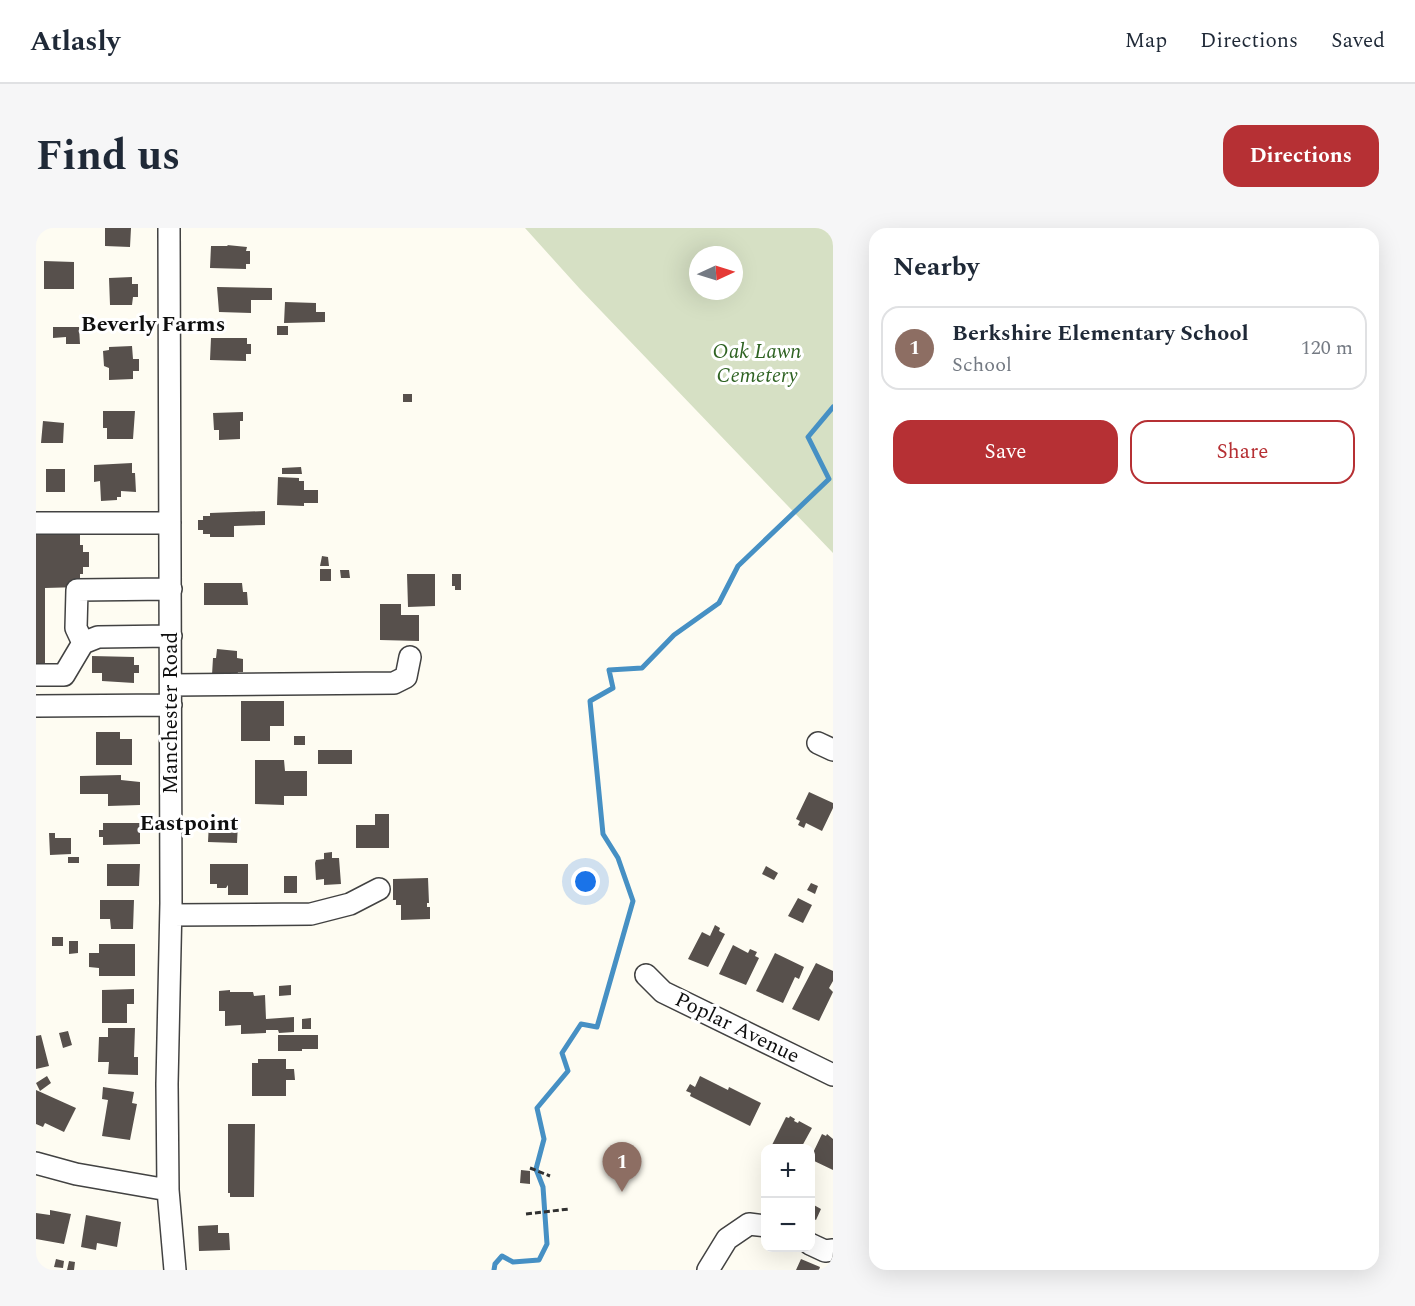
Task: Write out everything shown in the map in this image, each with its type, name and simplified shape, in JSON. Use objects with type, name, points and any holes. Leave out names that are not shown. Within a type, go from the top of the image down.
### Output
[{"type":"street","name":"Manchester Road","points":[[169,228],[171,915],[167,1084],[168,1190],[175,1270]]},
{"type":"street","points":[[36,522],[170,524]]},
{"type":"street","points":[[83,643],[76,628],[77,590],[171,588]]},
{"type":"street","points":[[36,675],[64,675],[83,643],[98,637],[171,636]]},
{"type":"street","points":[[36,706],[171,695],[394,683],[405,677],[410,657]]},
{"type":"street","points":[[171,915],[311,914],[350,904],[379,889]]},
{"type":"street","name":"Poplar Avenue","points":[[646,975],[663,992],[833,1075]]},
{"type":"street","points":[[36,1162],[76,1174],[168,1190]]},
{"type":"street","points":[[708,1270],[727,1239],[749,1224],[761,1226]]},
{"type":"street","points":[[815,1247],[825,1251],[833,1250]]},
{"type":"path","points":[[530,1168],[550,1176]]},
{"type":"path","points":[[526,1214],[569,1209]]},
{"type":"green space","name":"Oak Lawn Cemetery","points":[[525,228],[833,228],[833,553],[580,289]]},
{"type":"building","points":[[105,228],[131,228],[130,247],[105,246]]},
{"type":"building","points":[[211,246],[247,247],[246,251],[250,251],[250,264],[246,264],[246,269],[210,268]]},
{"type":"building","points":[[44,261],[74,262],[74,289],[44,289]]},
{"type":"building","points":[[132,277],[132,284],[138,284],[138,297],[133,297],[132,305],[110,305],[109,278]]},
{"type":"building","points":[[217,287],[272,288],[272,300],[251,300],[251,313],[219,312]]},
{"type":"building","points":[[285,302],[316,303],[316,312],[325,312],[325,322],[284,323]]},
{"type":"building","points":[[277,326],[288,326],[288,335],[277,335]]},
{"type":"building","points":[[53,327],[79,327],[80,344],[66,344],[66,337],[53,338]]},
{"type":"building","points":[[211,338],[247,338],[247,344],[251,344],[251,354],[246,354],[246,361],[210,360]]},
{"type":"building","points":[[132,346],[133,359],[139,359],[139,371],[133,371],[133,379],[109,380],[109,368],[104,366],[103,351],[109,350],[109,347]]},
{"type":"building","points":[[403,394],[412,394],[412,402],[403,402]]},
{"type":"building","points":[[103,411],[135,411],[133,439],[107,439],[107,428],[103,428]]},
{"type":"building","points":[[243,412],[243,421],[240,421],[240,439],[219,440],[219,430],[214,430],[213,413]]},
{"type":"building","points":[[43,421],[64,423],[63,443],[41,443]]},
{"type":"building","points":[[132,463],[136,492],[121,491],[121,497],[117,497],[117,500],[101,501],[100,481],[94,482],[94,465]]},
{"type":"building","points":[[301,467],[302,474],[282,474],[282,468]]},
{"type":"building","points":[[46,469],[65,469],[65,492],[46,492]]},
{"type":"building","points":[[278,477],[299,478],[299,481],[304,481],[304,490],[318,490],[318,503],[304,503],[304,506],[277,505]]},
{"type":"building","points":[[265,511],[265,525],[234,526],[234,537],[210,537],[210,534],[203,534],[203,530],[198,530],[198,520],[203,520],[203,516],[210,516],[210,513]]},
{"type":"building","points":[[36,531],[80,531],[80,545],[83,545],[83,552],[89,552],[89,567],[83,567],[83,574],[80,574],[80,587],[45,588],[45,668],[36,668]]},
{"type":"building","points":[[322,556],[328,557],[329,566],[320,566]]},
{"type":"building","points":[[320,569],[331,569],[331,581],[320,581]]},
{"type":"building","points":[[340,570],[349,570],[350,578],[341,578]]},
{"type":"building","points":[[407,574],[435,574],[435,606],[408,607]]},
{"type":"building","points":[[452,574],[461,574],[461,590],[455,590],[455,586],[452,586]]},
{"type":"building","points":[[204,583],[242,583],[243,592],[247,592],[248,605],[204,605]]},
{"type":"building","points":[[380,604],[401,604],[401,615],[419,615],[419,641],[380,640]]},
{"type":"building","points":[[217,649],[237,651],[237,658],[243,659],[243,672],[238,672],[237,676],[212,675],[213,658],[216,658]]},
{"type":"building","points":[[92,656],[134,657],[134,665],[139,665],[139,673],[134,673],[134,683],[102,681],[102,673],[92,673]]},
{"type":"building","points":[[241,701],[284,701],[284,726],[270,726],[270,741],[241,741]]},
{"type":"building","points":[[96,732],[120,732],[120,739],[132,739],[132,765],[96,765]]},
{"type":"building","points":[[294,736],[305,736],[305,745],[294,745]]},
{"type":"building","points":[[318,750],[352,750],[352,764],[318,764]]},
{"type":"building","points":[[255,760],[284,760],[285,771],[307,771],[307,796],[284,796],[284,805],[255,804]]},
{"type":"building","points":[[121,775],[121,780],[140,782],[140,805],[108,806],[108,794],[80,794],[80,776]]},
{"type":"building","points":[[809,792],[833,803],[833,808],[822,831],[806,823],[804,828],[798,825],[800,821],[796,819]]},
{"type":"building","points":[[375,814],[389,814],[389,848],[356,848],[356,825],[375,825]]},
{"type":"building","points":[[209,822],[238,823],[237,843],[208,842]]},
{"type":"building","points":[[103,823],[140,823],[140,844],[103,845],[103,837],[99,837],[99,830],[103,830]]},
{"type":"building","points":[[49,833],[55,833],[55,838],[71,838],[71,854],[50,855]]},
{"type":"building","points":[[332,852],[332,858],[339,858],[341,884],[324,885],[324,879],[316,880],[315,863],[316,860],[324,859],[324,853]]},
{"type":"building","points":[[68,857],[79,857],[79,863],[68,863]]},
{"type":"building","points":[[107,864],[140,864],[139,886],[107,886]]},
{"type":"building","points":[[210,864],[248,864],[248,895],[228,895],[228,885],[226,888],[217,888],[217,884],[210,884]]},
{"type":"building","points":[[766,866],[778,873],[774,880],[762,874]]},
{"type":"building","points":[[284,876],[297,876],[297,893],[284,893]]},
{"type":"building","points":[[428,878],[429,903],[427,907],[430,907],[430,919],[401,920],[401,905],[396,905],[396,900],[393,900],[393,879]]},
{"type":"building","points":[[811,883],[818,886],[815,894],[807,890]]},
{"type":"building","points":[[798,898],[812,905],[803,923],[788,916]]},
{"type":"building","points":[[100,900],[134,900],[133,929],[111,929],[110,919],[100,919]]},
{"type":"building","points":[[715,925],[725,934],[708,967],[688,959],[702,932],[710,936]]},
{"type":"building","points":[[52,937],[63,937],[63,946],[52,946]]},
{"type":"building","points":[[69,941],[78,941],[78,953],[69,954]]},
{"type":"building","points":[[99,944],[135,944],[135,976],[99,976],[99,968],[89,967],[89,953],[99,953]]},
{"type":"building","points":[[733,945],[748,953],[750,949],[757,952],[755,956],[759,958],[746,985],[719,974]]},
{"type":"building","points":[[775,953],[804,967],[799,979],[795,977],[783,1003],[756,991]]},
{"type":"building","points":[[816,963],[833,971],[833,981],[829,988],[833,992],[819,1021],[792,1009]]},
{"type":"building","points":[[291,985],[291,995],[279,996],[279,986]]},
{"type":"building","points":[[134,989],[134,1004],[127,1004],[127,1023],[102,1023],[102,990]]},
{"type":"building","points":[[230,990],[230,992],[253,992],[254,996],[265,995],[266,1019],[294,1017],[294,1032],[279,1033],[278,1030],[266,1030],[266,1033],[241,1034],[241,1025],[225,1026],[225,1011],[219,1011],[219,991]]},
{"type":"building","points":[[311,1018],[311,1029],[302,1029],[302,1019]]},
{"type":"building","points":[[108,1028],[135,1028],[134,1057],[138,1057],[138,1075],[108,1074],[109,1062],[98,1062],[99,1037],[108,1037]]},
{"type":"building","points":[[68,1031],[72,1045],[63,1048],[59,1033]]},
{"type":"building","points":[[41,1035],[49,1066],[36,1069],[36,1036]]},
{"type":"building","points":[[278,1035],[318,1035],[318,1049],[278,1051]]},
{"type":"building","points":[[258,1059],[286,1059],[286,1069],[294,1069],[295,1080],[286,1080],[286,1096],[252,1096],[252,1063],[258,1063]]},
{"type":"building","points":[[47,1076],[51,1083],[40,1091],[36,1083]]},
{"type":"building","points":[[700,1076],[761,1103],[750,1126],[690,1096],[691,1093],[686,1091],[690,1084],[695,1087]]},
{"type":"building","points":[[103,1087],[134,1092],[132,1103],[137,1104],[130,1140],[102,1136],[108,1100],[102,1099]]},
{"type":"building","points":[[36,1090],[76,1108],[64,1132],[45,1123],[43,1127],[36,1124]]},
{"type":"building","points":[[790,1116],[795,1119],[794,1121],[798,1123],[799,1121],[812,1128],[803,1144],[772,1144],[786,1117]]},
{"type":"building","points":[[228,1124],[255,1124],[254,1197],[230,1197],[228,1193]]},
{"type":"building","points":[[822,1134],[826,1136],[827,1134],[833,1139],[833,1170],[815,1161],[815,1149]]},
{"type":"building","points":[[521,1170],[530,1171],[530,1184],[520,1183]]},
{"type":"building","points":[[815,1206],[821,1209],[815,1220]]},
{"type":"building","points":[[50,1210],[71,1214],[64,1244],[36,1239],[36,1213],[50,1215]]},
{"type":"building","points":[[86,1215],[121,1222],[117,1247],[97,1243],[96,1250],[81,1247]]},
{"type":"building","points":[[218,1225],[218,1233],[229,1233],[230,1250],[199,1251],[198,1226]]},
{"type":"building","points":[[56,1259],[64,1261],[63,1268],[54,1267]]},
{"type":"building","points":[[801,1259],[820,1267],[819,1270],[796,1270]]},
{"type":"building","points":[[69,1261],[75,1262],[74,1270],[67,1270]]},
{"type":"waterway","points":[[494,1270],[495,1264],[502,1256],[513,1262],[539,1260],[547,1244],[543,1187],[536,1169],[544,1139],[537,1108],[568,1071],[562,1053],[581,1024],[597,1027],[633,901],[618,858],[603,834],[590,701],[613,688],[609,670],[642,668],[674,635],[719,603],[738,566],[829,479],[808,437],[833,407]]},
{"type":"place","name":"Berkshire Elementary School","points":[[622,1192]]},
{"type":"district","name":"Beverly Farms","points":[[153,324]]},
{"type":"district","name":"Eastpoint","points":[[189,823]]}]
